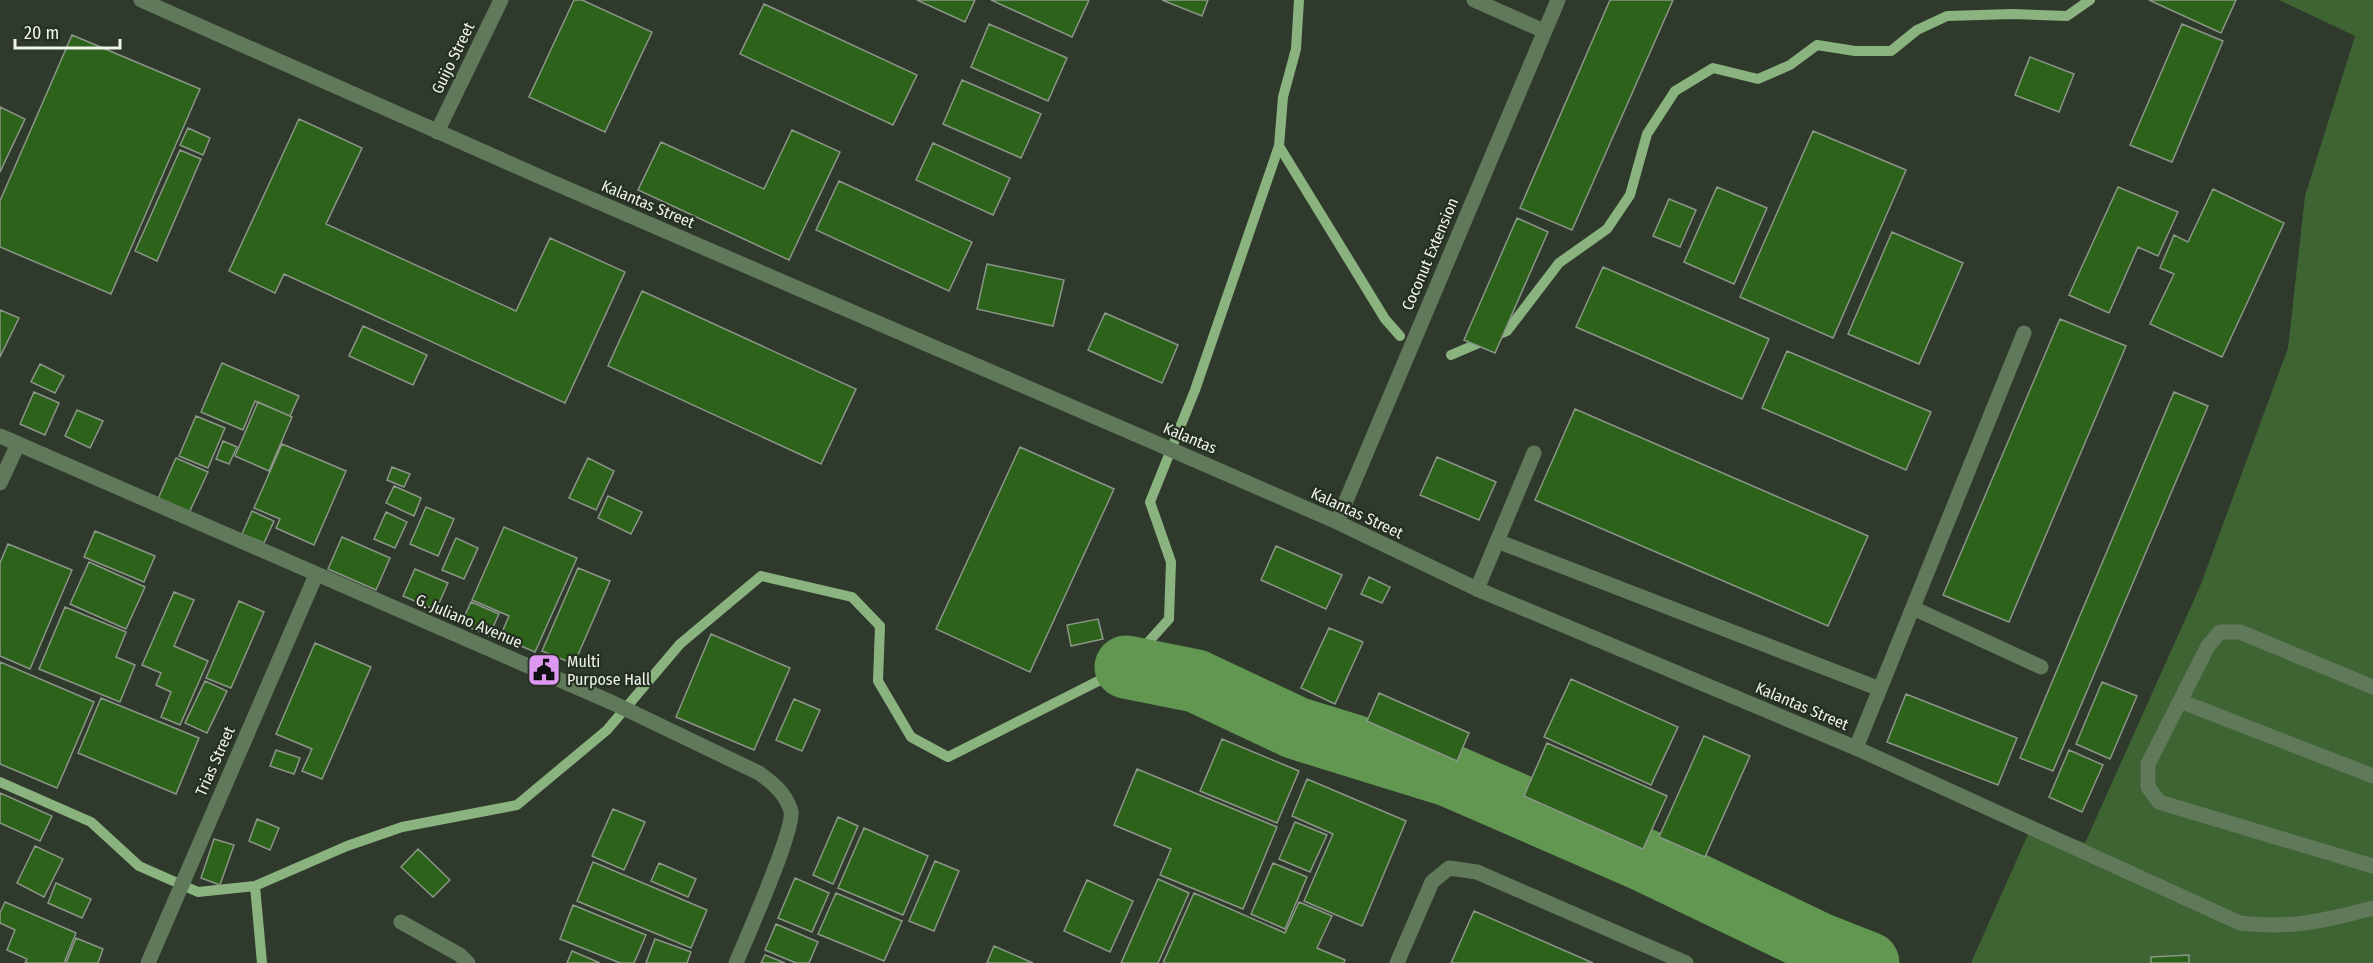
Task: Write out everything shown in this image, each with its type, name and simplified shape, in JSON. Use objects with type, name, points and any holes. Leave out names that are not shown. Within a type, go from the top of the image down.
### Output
[{"type":"street","name":"Kalantas Street","points":[[141,0],[437,132],[1142,437]]},
{"type":"street","name":"Guijo Street","points":[[437,132],[501,0]]},
{"type":"street","points":[[1474,0],[1544,31]]},
{"type":"street","name":"Coconut Extension","points":[[1337,522],[1558,0]]},
{"type":"street","points":[[1856,748],[2024,333]]},
{"type":"street","name":"G. Juliano Avenue","points":[[0,436],[613,703],[759,773],[779,788],[791,813],[788,836],[736,963]]},
{"type":"street","name":"Kalantas","points":[[1142,437],[1225,473]]},
{"type":"street","points":[[0,483],[18,444]]},
{"type":"street","points":[[1477,589],[1534,453]]},
{"type":"street","name":"Kalantas Street","points":[[1225,473],[1337,522],[1477,589],[1856,748],[2240,923],[2271,926],[2311,923],[2373,908]]},
{"type":"street","points":[[1497,541],[1880,689]]},
{"type":"street","name":"Trias Street","points":[[148,963],[316,575]]},
{"type":"street","points":[[1913,608],[2041,667]]},
{"type":"street","points":[[2373,687],[2240,632],[2220,632],[2208,646],[2148,764],[2148,787],[2159,802],[2373,866]]},
{"type":"street","points":[[2180,701],[2373,776]]},
{"type":"street","points":[[1397,963],[1432,882],[1449,868],[1477,872],[1686,963]]},
{"type":"street","points":[[401,922],[460,955],[468,963]]},
{"type":"green space","points":[[2279,0],[2373,0],[2373,963],[1971,963],[2033,823],[2085,843],[2201,584],[2288,348],[2305,196],[2355,36]]},
{"type":"building","points":[[574,0],[582,0],[652,32],[605,132],[529,97]]},
{"type":"building","points":[[917,0],[975,0],[965,22]]},
{"type":"building","points":[[991,0],[1089,0],[1072,37]]},
{"type":"building","points":[[1162,0],[1208,0],[1202,16]]},
{"type":"building","points":[[1610,0],[1673,0],[1572,230],[1520,208]]},
{"type":"building","points":[[2149,0],[2236,0],[2221,33]]},
{"type":"building","points":[[764,4],[917,75],[893,125],[740,54]]},
{"type":"building","points":[[989,24],[1067,58],[1048,101],[971,67]]},
{"type":"building","points":[[2182,24],[2223,41],[2172,162],[2130,145]]},
{"type":"building","points":[[72,35],[200,89],[111,294],[0,247],[0,201]]},
{"type":"building","points":[[2030,57],[2074,74],[2059,112],[2015,95]]},
{"type":"building","points":[[962,80],[1041,114],[1021,158],[943,124]]},
{"type":"building","points":[[0,107],[25,119],[0,172]]},
{"type":"building","points":[[299,119],[362,148],[326,224],[516,311],[550,238],[625,272],[565,403],[284,274],[275,293],[229,271]]},
{"type":"building","points":[[188,128],[210,138],[203,155],[180,145]]},
{"type":"building","points":[[792,130],[840,152],[789,260],[638,190],[661,142],[764,189]]},
{"type":"building","points":[[1813,131],[1906,170],[1833,338],[1740,297]]},
{"type":"building","points":[[933,143],[1010,178],[993,215],[916,180]]},
{"type":"building","points":[[180,150],[201,159],[157,261],[135,251]]},
{"type":"building","points":[[839,181],[972,242],[949,291],[816,230]]},
{"type":"building","points":[[1717,187],[1767,208],[1734,284],[1684,262]]},
{"type":"building","points":[[2118,187],[2178,212],[2158,256],[2138,247],[2109,313],[2069,295]]},
{"type":"building","points":[[2213,189],[2284,223],[2222,357],[2150,324],[2174,274],[2160,268],[2174,235],[2188,242]]},
{"type":"building","points":[[1669,199],[1696,210],[1680,247],[1653,236]]},
{"type":"building","points":[[1517,218],[1548,232],[1495,353],[1464,340]]},
{"type":"building","points":[[1892,232],[1963,263],[1919,364],[1848,334]]},
{"type":"building","points":[[987,264],[1064,280],[1053,326],[977,309]]},
{"type":"building","points":[[1603,267],[1769,339],[1742,399],[1576,327]]},
{"type":"building","points":[[642,291],[856,389],[821,464],[608,366]]},
{"type":"building","points":[[0,310],[19,318],[0,357]]},
{"type":"building","points":[[1105,313],[1178,345],[1162,383],[1088,350]]},
{"type":"building","points":[[2060,319],[2126,346],[2009,622],[1943,595]]},
{"type":"building","points":[[363,326],[427,355],[413,385],[349,356]]},
{"type":"building","points":[[1787,351],[1931,412],[1906,470],[1762,408]]},
{"type":"building","points":[[222,363],[299,396],[290,416],[255,401],[243,430],[201,412]]},
{"type":"building","points":[[40,364],[64,376],[55,393],[31,382]]},
{"type":"building","points":[[34,392],[59,403],[45,435],[20,424]]},
{"type":"building","points":[[2174,392],[2208,406],[2053,771],[2020,758]]},
{"type":"building","points":[[258,402],[292,417],[269,471],[235,456]]},
{"type":"building","points":[[1575,409],[1868,536],[1828,626],[1535,500]]},
{"type":"building","points":[[77,410],[103,421],[90,448],[65,436]]},
{"type":"building","points":[[196,416],[225,428],[208,468],[179,456]]},
{"type":"building","points":[[223,441],[237,447],[229,464],[216,459]]},
{"type":"building","points":[[282,444],[346,471],[314,545],[276,528],[280,519],[254,508]]},
{"type":"building","points":[[1020,447],[1114,489],[1030,672],[936,629]]},
{"type":"building","points":[[1437,457],[1496,482],[1479,520],[1420,495]]},
{"type":"building","points":[[176,458],[208,472],[189,513],[158,499]]},
{"type":"building","points":[[588,458],[614,471],[596,510],[569,498]]},
{"type":"building","points":[[392,467],[410,474],[404,487],[387,480]]},
{"type":"building","points":[[394,486],[421,498],[414,516],[386,503]]},
{"type":"building","points":[[608,496],[642,512],[631,534],[598,518]]},
{"type":"building","points":[[426,507],[454,519],[438,556],[410,544]]},
{"type":"building","points":[[252,511],[274,521],[264,543],[242,534]]},
{"type":"building","points":[[386,512],[407,522],[395,548],[374,539]]},
{"type":"building","points":[[504,527],[577,558],[535,652],[500,637],[509,616],[472,600]]},
{"type":"building","points":[[95,531],[155,556],[144,582],[84,557]]},
{"type":"building","points":[[342,537],[390,558],[376,590],[328,569]]},
{"type":"building","points":[[456,538],[478,548],[464,579],[442,570]]},
{"type":"building","points":[[8,544],[72,570],[30,669],[0,656],[0,563]]},
{"type":"building","points":[[1276,546],[1342,575],[1326,609],[1261,580]]},
{"type":"building","points":[[89,562],[145,587],[126,629],[70,604]]},
{"type":"building","points":[[578,568],[610,581],[574,664],[542,651]]},
{"type":"building","points":[[415,569],[448,583],[436,610],[403,596]]},
{"type":"building","points":[[1369,577],[1390,587],[1382,603],[1361,594]]},
{"type":"building","points":[[174,592],[194,600],[174,646],[208,661],[180,725],[161,717],[171,692],[156,685],[161,673],[142,665]]},
{"type":"building","points":[[239,601],[264,612],[231,688],[206,678]]},
{"type":"building","points":[[471,602],[499,614],[489,636],[461,624]]},
{"type":"building","points":[[65,607],[126,632],[116,657],[135,665],[120,702],[39,669]]},
{"type":"building","points":[[1098,619],[1103,639],[1071,646],[1067,625]]},
{"type":"building","points":[[1329,628],[1363,642],[1335,704],[1301,688]]},
{"type":"building","points":[[711,634],[790,668],[754,750],[676,717]]},
{"type":"building","points":[[315,643],[371,667],[322,779],[302,771],[312,749],[276,734]]},
{"type":"building","points":[[0,662],[94,702],[57,788],[0,764]]},
{"type":"building","points":[[1571,679],[1678,727],[1651,785],[1544,737]]},
{"type":"building","points":[[205,681],[227,691],[207,733],[185,723]]},
{"type":"building","points":[[2102,682],[2137,696],[2110,759],[2076,744]]},
{"type":"building","points":[[1379,693],[1469,733],[1457,761],[1367,721]]},
{"type":"building","points":[[1906,694],[2017,738],[1998,785],[1887,742]]},
{"type":"building","points":[[101,698],[199,738],[176,794],[78,753]]},
{"type":"building","points":[[794,699],[820,710],[802,751],[776,740]]},
{"type":"building","points":[[1704,736],[1750,756],[1705,857],[1659,837]]},
{"type":"building","points":[[1222,739],[1299,771],[1277,823],[1200,791]]},
{"type":"building","points":[[1547,743],[1667,796],[1643,849],[1524,796]]},
{"type":"building","points":[[276,750],[300,758],[294,774],[270,766]]},
{"type":"building","points":[[2069,750],[2103,765],[2082,812],[2049,797]]},
{"type":"building","points":[[1137,769],[1277,827],[1243,909],[1160,875],[1171,849],[1114,825]]},
{"type":"building","points":[[1307,779],[1406,821],[1362,926],[1304,901],[1333,834],[1292,816]]},
{"type":"building","points":[[0,793],[52,816],[40,841],[0,823]]},
{"type":"building","points":[[613,809],[645,822],[624,870],[592,856]]},
{"type":"building","points":[[838,817],[858,826],[833,884],[813,875]]},
{"type":"building","points":[[257,819],[279,828],[270,850],[249,841]]},
{"type":"building","points":[[1295,822],[1327,835],[1310,872],[1279,859]]},
{"type":"building","points":[[864,828],[928,856],[903,915],[838,888]]},
{"type":"building","points":[[214,839],[234,845],[220,885],[201,878]]},
{"type":"building","points":[[35,846],[63,859],[44,897],[17,883]]},
{"type":"building","points":[[418,849],[450,880],[433,897],[401,867]]},
{"type":"building","points":[[935,861],[959,871],[934,931],[909,921]]},
{"type":"building","points":[[593,862],[707,910],[691,948],[577,901]]},
{"type":"building","points":[[659,863],[696,879],[688,897],[651,881]]},
{"type":"building","points":[[1273,863],[1307,877],[1285,929],[1251,914]]},
{"type":"building","points":[[795,878],[829,893],[812,932],[778,918]]},
{"type":"building","points":[[1158,879],[1189,893],[1158,963],[1121,963]]},
{"type":"building","points":[[1087,880],[1133,901],[1110,952],[1064,931]]},
{"type":"building","points":[[56,883],[91,899],[82,918],[48,903]]},
{"type":"building","points":[[836,893],[902,921],[884,961],[818,934]]},
{"type":"building","points":[[1194,893],[1285,933],[1299,902],[1332,916],[1317,948],[1345,960],[1344,963],[1163,963]]},
{"type":"building","points":[[5,902],[76,933],[64,963],[25,963],[27,959],[7,950],[15,930],[0,923],[0,913]]},
{"type":"building","points":[[573,905],[646,935],[634,963],[620,963],[560,939]]},
{"type":"building","points":[[1474,911],[1593,963],[1451,963]]},
{"type":"building","points":[[776,924],[818,942],[809,963],[796,963],[765,950]]},
{"type":"building","points":[[76,938],[103,949],[98,963],[66,963]]},
{"type":"building","points":[[655,939],[691,952],[687,963],[646,963]]},
{"type":"building","points":[[994,946],[1033,963],[987,963]]},
{"type":"building","points":[[572,951],[600,963],[567,963]]},
{"type":"building","points":[[765,955],[785,963],[761,963]]},
{"type":"building","points":[[2189,955],[2189,963],[2151,963],[2151,957]]},
{"type":"waterway","points":[[0,782],[91,822],[139,866],[198,892],[255,886],[347,846],[402,827],[517,805],[607,730],[680,644],[761,576],[852,597],[880,626],[878,681],[911,737],[948,757],[1126,667],[1169,619],[1171,562],[1150,502],[1195,390],[1279,146],[1283,97],[1296,49],[1299,0]]},
{"type":"waterway","points":[[1451,355],[1507,331],[1559,263],[1607,229],[1630,195],[1647,134],[1675,91],[1713,68],[1758,79],[1790,65],[1817,45],[1855,51],[1891,51],[1917,30],[1947,16],[2012,14],[2067,16],[2090,0]]},
{"type":"waterway","points":[[1279,146],[1385,319],[1400,336]]},
{"type":"waterway","points":[[1126,667],[1196,681],[1296,728],[1451,776],[1644,860],[1817,943],[1868,963]]},
{"type":"waterway","points":[[255,886],[262,963]]},
{"type":"place","name":"Multi Purpose Hall","points":[[544,670]]}]
